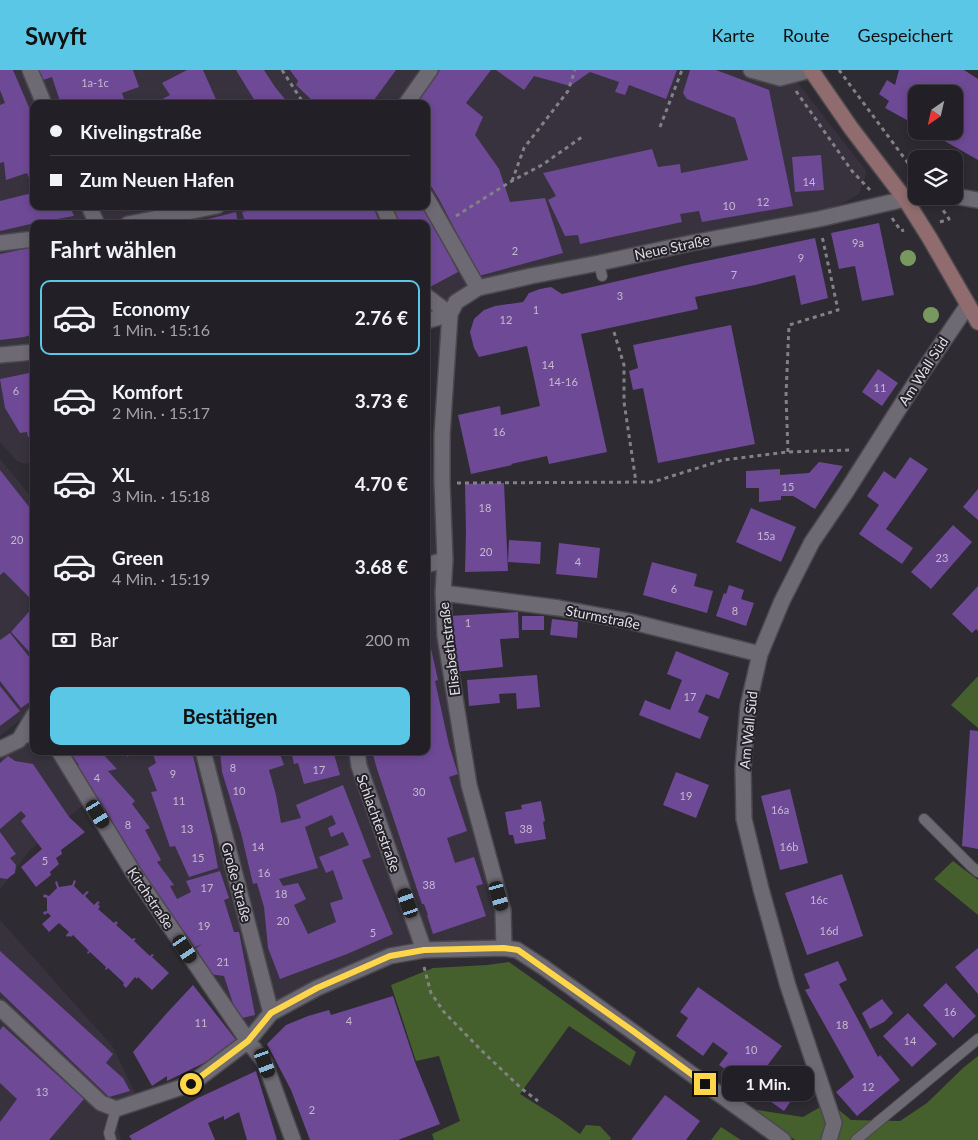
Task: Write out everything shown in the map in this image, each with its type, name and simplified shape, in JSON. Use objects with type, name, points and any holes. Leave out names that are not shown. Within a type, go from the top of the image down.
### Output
[{"type":"main road","points":[[811,70],[851,128],[905,199],[978,322]]},
{"type":"street","points":[[30,70],[42,100]]},
{"type":"street","points":[[409,100],[430,70]]},
{"type":"street","points":[[750,70],[780,78],[811,70]]},
{"type":"street","points":[[963,198],[978,200]]},
{"type":"street","name":"Neue Straße","points":[[450,314],[456,302],[478,288],[531,276],[601,269],[691,243],[819,219],[908,199]]},
{"type":"street","points":[[430,204],[478,288]]},
{"type":"street","points":[[148,220],[197,210]]},
{"type":"street","points":[[0,243],[30,239]]},
{"type":"street","points":[[430,299],[450,314]]},
{"type":"street","name":"Am Wall Süd","points":[[828,1140],[834,1123],[788,986],[744,819],[743,768],[748,706],[760,654],[782,601],[812,542],[968,304]]},
{"type":"street","points":[[430,320],[450,314]]},
{"type":"street","name":"Elisabethstraße","points":[[450,314],[442,435],[445,636],[469,786],[503,910],[504,948]]},
{"type":"street","points":[[0,355],[30,352]]},
{"type":"street","points":[[430,564],[445,560]]},
{"type":"street","name":"Sturmstraße","points":[[443,594],[558,608],[629,621],[760,654]]},
{"type":"street","points":[[0,749],[29,739]]},
{"type":"street","name":"Kirchstraße","points":[[61,755],[133,872],[265,1063],[293,1140]]},
{"type":"street","name":"Große Straße","points":[[205,755],[271,1013]]},
{"type":"street","name":"Schlachterstraße","points":[[358,755],[359,766],[424,950]]},
{"type":"street","points":[[1,1010],[100,1103],[116,1109],[191,1084],[248,1041],[271,1013],[317,988],[390,956],[424,950],[504,948],[518,950],[784,1140]]},
{"type":"lane","points":[[924,819],[978,872]]},
{"type":"lane","points":[[856,1140],[978,1039]]},
{"type":"lane","points":[[111,1140],[109,1133],[116,1109]]},
{"type":"path","points":[[282,70],[301,100]]},
{"type":"path","points":[[512,181],[524,148],[568,91],[575,70]]},
{"type":"path","points":[[660,127],[682,70]]},
{"type":"path","points":[[839,70],[908,163]]},
{"type":"path","points":[[787,77],[852,171],[883,204]]},
{"type":"path","points":[[442,225],[512,181],[542,165],[582,137]]},
{"type":"path","points":[[788,452],[786,396],[789,325],[838,310],[819,219]]},
{"type":"path","points":[[614,332],[624,365],[624,402],[636,482]]},
{"type":"path","points":[[442,483],[653,482],[723,460],[788,452],[872,449]]},
{"type":"path","points":[[424,950],[424,964],[431,993],[444,1012],[522,1089],[538,1101]]},
{"type":"shaded area","points":[[0,70],[788,70],[867,172],[859,194],[818,217],[463,295],[430,319],[430,220],[30,220],[30,463],[25,464],[17,461],[0,442]]},
{"type":"shaded area","points":[[430,384],[438,638],[507,946],[414,952],[265,1008],[247,1033],[68,755],[430,755]]},
{"type":"shaded area","points":[[0,459],[30,495],[30,714],[0,736]]},
{"type":"shaded area","points":[[19,740],[30,742],[30,755],[61,755],[89,800],[30,850],[0,890],[0,749]]},
{"type":"shaded area","points":[[0,920],[113,1047],[135,1093],[113,1105],[121,1140],[0,1140]]},
{"type":"green space","points":[[978,676],[978,728],[951,705]]},
{"type":"green space","points":[[953,861],[978,880],[978,915],[934,879]]},
{"type":"green space","points":[[509,962],[636,1052],[630,1066],[569,1026],[520,1094],[580,1134],[586,1125],[600,1126],[611,1138],[610,1140],[434,1140],[432,1134],[460,1121],[439,1056],[416,1061],[391,985],[433,968]]},
{"type":"green space","points":[[978,1056],[978,1140],[795,1140],[751,1109],[803,1117],[829,1102],[851,1120],[900,1121],[927,1103]]},
{"type":"green space","points":[[721,1127],[741,1140],[711,1140]]},
{"type":"building","points":[[0,70],[13,70],[30,110],[30,180],[27,173],[6,180],[4,162],[0,163],[0,105],[5,103],[0,90]]},
{"type":"building","points":[[36,70],[133,70],[139,87],[122,93],[125,100],[60,100],[52,77],[40,81]]},
{"type":"building","points":[[187,70],[203,70],[216,100],[161,100],[170,95],[162,83]]},
{"type":"building","points":[[236,70],[264,70],[286,100],[254,100]]},
{"type":"building","points":[[290,70],[396,70],[374,100],[312,100],[296,85],[298,81]]},
{"type":"building","points":[[440,70],[491,70],[466,103],[483,117],[475,135],[499,169],[510,202],[545,198],[563,253],[479,276],[430,184],[430,100],[419,100]]},
{"type":"building","points":[[496,70],[677,70],[666,99],[629,85],[625,95],[615,92],[619,82],[590,72],[570,86],[534,76],[524,90]]},
{"type":"building","points":[[690,70],[716,70],[769,90],[793,206],[702,222],[699,211],[680,214],[682,222],[580,244],[578,235],[565,236],[548,200],[556,196],[543,173],[652,149],[658,167],[680,164],[681,173],[748,160],[735,118],[687,99],[683,93]]},
{"type":"building","points":[[899,70],[964,70],[978,79],[978,160],[943,140],[963,140],[963,85],[908,85],[908,121],[885,108],[889,101],[879,94],[887,80],[895,85]]},
{"type":"building","points":[[821,155],[824,190],[795,192],[792,157]]},
{"type":"building","points":[[30,194],[30,210],[72,210],[74,216],[52,220],[30,220],[30,224],[0,231],[0,201]]},
{"type":"building","points":[[250,210],[375,210],[378,220],[245,220],[242,212]]},
{"type":"building","points":[[393,210],[426,210],[458,272],[430,287],[430,220],[398,220]]},
{"type":"building","points":[[236,212],[237,220],[204,220]]},
{"type":"building","points":[[879,223],[894,295],[862,301],[855,266],[839,269],[831,233]]},
{"type":"building","points":[[815,238],[828,298],[801,305],[795,275],[695,297],[698,309],[581,334],[607,452],[549,464],[547,456],[471,474],[458,415],[500,406],[501,415],[540,406],[527,346],[479,357],[474,348],[470,332],[474,319],[484,310],[495,306],[523,302],[529,293],[540,289],[551,287],[562,294]]},
{"type":"building","points":[[30,248],[30,335],[0,340],[0,254]]},
{"type":"building","points":[[731,325],[755,444],[658,463],[643,388],[633,390],[629,371],[638,368],[633,345]]},
{"type":"building","points":[[878,369],[898,383],[882,406],[862,392]]},
{"type":"building","points":[[30,373],[30,437],[28,437],[27,432],[20,433],[5,408],[0,379]]},
{"type":"building","points":[[910,457],[928,469],[886,529],[913,548],[902,564],[859,534],[879,505],[867,496],[884,471],[895,479]]},
{"type":"building","points":[[819,462],[843,466],[815,509],[793,496],[781,496],[781,500],[759,502],[759,488],[746,488],[746,471],[780,469],[780,475],[809,473]]},
{"type":"building","points":[[0,470],[30,508],[30,598],[4,572],[0,575]]},
{"type":"building","points":[[504,483],[508,571],[465,572],[465,484]]},
{"type":"building","points":[[978,489],[978,520],[963,507]]},
{"type":"building","points":[[751,508],[796,527],[781,562],[736,542]]},
{"type":"building","points":[[953,525],[972,542],[931,589],[911,572]]},
{"type":"building","points":[[509,540],[541,542],[540,564],[508,562]]},
{"type":"building","points":[[559,543],[600,548],[597,578],[556,574]]},
{"type":"building","points":[[652,562],[697,574],[694,586],[713,591],[707,613],[643,595]]},
{"type":"building","points":[[729,585],[744,590],[741,599],[754,603],[746,626],[716,616],[724,593],[726,594]]},
{"type":"building","points":[[978,586],[978,631],[976,629],[972,633],[952,614]]},
{"type":"building","points":[[30,611],[30,653],[11,632]]},
{"type":"building","points":[[518,612],[519,638],[500,639],[503,667],[455,672],[449,616]]},
{"type":"building","points":[[522,616],[544,616],[544,630],[522,630]]},
{"type":"building","points":[[552,619],[578,622],[577,638],[550,635]]},
{"type":"building","points":[[10,633],[30,658],[30,702],[21,708],[0,681],[0,640]]},
{"type":"building","points":[[430,644],[438,680],[435,681],[449,745],[458,774],[449,777],[467,831],[447,838],[455,863],[474,857],[483,884],[476,886],[486,916],[433,934],[373,755],[430,755]]},
{"type":"building","points":[[676,651],[729,673],[719,699],[706,694],[698,712],[709,717],[700,739],[639,715],[645,700],[670,710],[682,680],[667,674]]},
{"type":"building","points":[[537,675],[540,707],[517,709],[516,693],[499,694],[500,703],[469,706],[467,680]]},
{"type":"building","points":[[0,686],[20,711],[0,726]]},
{"type":"building","points":[[970,730],[978,731],[978,849],[962,846]]},
{"type":"building","points":[[72,755],[104,755],[117,769],[108,771],[135,801],[132,804],[150,828],[145,830],[161,860],[157,862],[174,885],[170,886],[177,899],[191,892],[186,881],[220,871],[229,898],[224,900],[234,932],[239,932],[255,1015],[238,1019],[224,976],[209,974],[194,949],[203,944],[190,949],[75,767],[79,765]]},
{"type":"building","points":[[153,755],[193,755],[218,868],[189,877],[175,846],[170,847],[151,792],[157,791],[148,768],[156,763]]},
{"type":"building","points":[[220,755],[280,755],[284,765],[269,770],[281,823],[301,818],[296,805],[343,785],[371,857],[362,860],[393,934],[347,954],[280,979],[268,948],[264,907],[257,883],[253,884],[241,833],[222,772]],"holes":[[[332,815],[336,824],[328,828],[331,837],[343,832],[349,845],[319,857],[326,873],[333,870],[343,899],[330,903],[336,922],[308,934],[294,905],[306,899],[298,883],[283,886],[279,879],[318,868],[305,827]]]},
{"type":"building","points":[[292,755],[334,755],[340,775],[304,784],[298,763],[294,764]]},
{"type":"building","points":[[8,756],[15,761],[33,764],[69,817],[85,832],[61,850],[62,854],[56,858],[59,864],[50,872],[51,875],[36,887],[21,867],[42,849],[21,821],[26,816],[21,811],[0,829],[0,763]]},
{"type":"building","points":[[676,772],[709,785],[696,818],[663,805]]},
{"type":"building","points":[[790,789],[808,863],[780,870],[761,796]]},
{"type":"building","points":[[541,801],[546,839],[515,844],[513,835],[509,835],[505,812],[522,809],[521,805]]},
{"type":"building","points":[[0,832],[16,854],[10,858],[16,865],[15,873],[7,879],[0,878]]},
{"type":"building","points":[[842,874],[863,936],[807,955],[785,893]]},
{"type":"building","points":[[74,880],[76,881],[74,886],[83,895],[87,891],[89,892],[85,896],[94,905],[98,901],[100,907],[98,909],[114,923],[116,921],[118,923],[116,925],[132,939],[136,939],[134,941],[150,956],[154,955],[152,957],[169,973],[152,990],[138,977],[137,979],[135,977],[126,988],[123,985],[124,983],[108,968],[106,970],[106,967],[90,952],[88,954],[87,952],[89,951],[73,935],[67,937],[66,935],[69,932],[59,923],[49,932],[42,924],[51,916],[48,913],[44,915],[43,912],[47,911],[47,898],[43,897],[44,894],[49,896],[57,888],[55,882],[57,881],[59,887],[72,885]]},
{"type":"building","points":[[978,948],[978,994],[955,967]]},
{"type":"building","points":[[0,951],[113,1054],[106,1063],[123,1078],[130,1091],[109,1097],[0,992]]},
{"type":"building","points":[[838,961],[847,980],[839,984],[878,1057],[880,1055],[900,1080],[857,1116],[836,1092],[854,1077],[805,990],[810,988],[804,974]]},
{"type":"building","points":[[946,983],[976,1016],[953,1038],[923,1005]]},
{"type":"building","points":[[193,985],[237,1041],[215,1061],[212,1059],[167,1081],[167,1076],[152,1086],[133,1052]]},
{"type":"building","points":[[698,987],[782,1046],[767,1066],[800,1088],[784,1111],[719,1065],[728,1053],[713,1042],[703,1056],[676,1036],[688,1018],[680,1012]]},
{"type":"building","points":[[393,996],[416,1065],[440,1124],[398,1140],[310,1140],[291,1090],[267,1044],[286,1025],[308,1016],[329,1010],[331,1015]]},
{"type":"building","points":[[882,999],[893,1013],[884,1022],[870,1029],[862,1013]]},
{"type":"building","points":[[908,1013],[937,1044],[912,1067],[883,1036]]},
{"type":"building","points":[[3,1026],[84,1099],[49,1140],[0,1140],[0,1122],[17,1099],[0,1083],[0,1030]]},
{"type":"building","points":[[256,1071],[277,1140],[247,1140],[239,1112],[224,1120],[224,1116],[208,1123],[215,1140],[132,1140],[129,1136],[198,1098]]},
{"type":"building","points":[[665,1095],[700,1121],[686,1140],[631,1140]]},
{"type":"route","points":[[191,1084],[248,1041],[271,1013],[317,988],[390,956],[424,950],[504,948],[518,950],[705,1084]]}]
